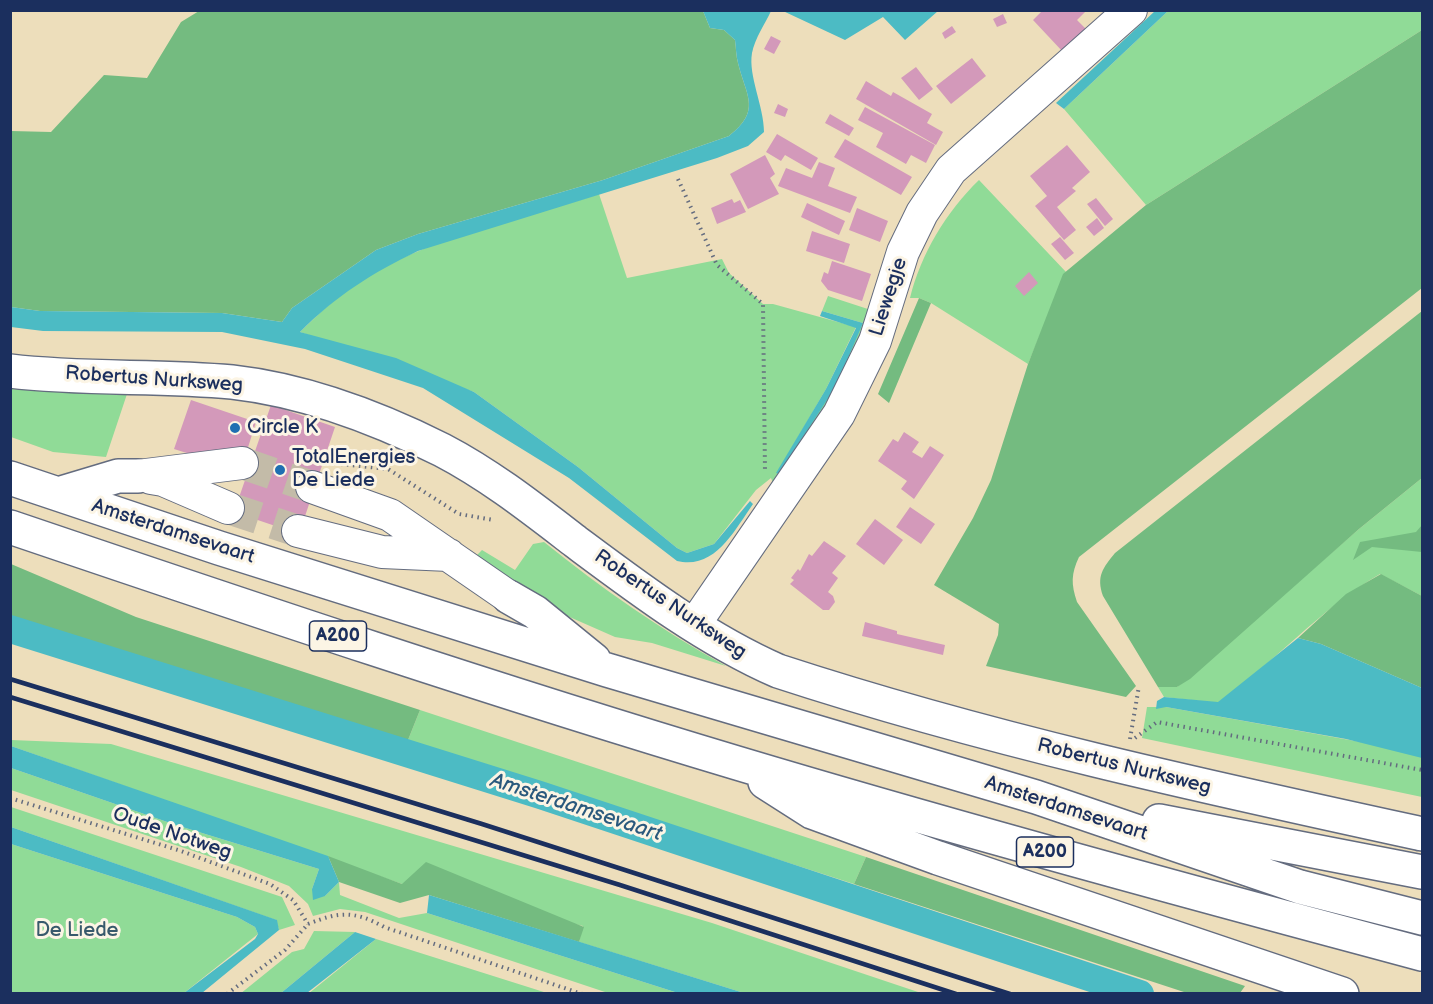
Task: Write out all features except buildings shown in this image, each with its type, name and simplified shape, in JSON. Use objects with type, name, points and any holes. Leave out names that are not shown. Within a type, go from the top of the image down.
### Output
[{"type":"main road","name":"Robertus Nurksweg","points":[[10,370],[234,382],[307,398],[380,422],[443,450],[504,487],[610,567],[694,625],[752,659],[778,671],[976,731],[1235,793],[1422,834]]},
{"type":"main road","points":[[58,494],[118,476],[138,476]]},
{"type":"main road","name":"Amsterdamsevaart","points":[[10,478],[608,670],[1036,797],[1300,887],[1422,918]]},
{"type":"main road","name":"A200","points":[[10,527],[238,604],[733,762],[1115,872],[1422,954]]},
{"type":"main road","name":"A200","points":[[508,597],[535,612],[608,670]]},
{"type":"main road","name":"A200","points":[[733,762],[812,812],[938,858],[1342,993]]},
{"type":"main road","name":"A200","points":[[1036,797],[1422,872]]},
{"type":"street","name":"Liewegje","points":[[694,625],[839,414],[875,341],[903,252],[940,184],[951,170],[1131,10]]},
{"type":"street","points":[[138,476],[243,463]]},
{"type":"street","name":"Amsterdamsevaart","points":[[138,476],[163,480],[228,508]]},
{"type":"street","name":"A200","points":[[312,487],[390,515],[508,597]]},
{"type":"street","points":[[298,531],[382,552],[449,555]]},
{"type":"path","points":[[678,179],[717,265],[763,304],[764,470]]},
{"type":"path","points":[[334,464],[388,469],[459,514],[492,518],[501,525]]},
{"type":"path","points":[[1139,686],[1130,742],[1157,722],[1422,770]]},
{"type":"path","name":"Oude Notweg","points":[[10,798],[181,851],[270,884],[293,900],[308,924]]},
{"type":"path","points":[[227,993],[285,950],[308,924],[337,915],[358,914],[384,927],[582,993]]},
{"type":"green space","points":[[199,11],[703,11],[710,28],[724,30],[735,40],[737,60],[749,102],[748,110],[739,127],[729,136],[603,180],[418,234],[376,250],[292,308],[282,322],[222,313],[40,311],[11,307],[11,131],[51,132],[104,75],[147,78],[181,22]]},
{"type":"green space","points":[[1168,11],[1422,11],[1422,30],[1146,205],[1064,109]]},
{"type":"green space","points":[[1422,30],[1422,288],[1079,557],[1073,579],[1077,602],[1136,686],[1126,697],[986,666],[998,635],[999,624],[934,585],[973,518],[991,480],[1028,364],[1063,274],[1146,205]]},
{"type":"green space","points":[[979,180],[1066,272],[1028,364],[931,303],[919,298],[910,298],[921,266],[936,234],[967,192]]},
{"type":"green space","points":[[599,194],[627,278],[722,259],[729,273],[763,304],[773,304],[856,327],[826,389],[777,473],[779,474],[863,323],[822,311],[828,296],[874,311],[852,363],[775,488],[771,478],[756,490],[714,544],[687,553],[677,548],[578,467],[474,392],[300,332],[335,299],[374,272],[399,259],[484,228]]},
{"type":"green space","points":[[919,298],[931,303],[889,403],[878,394]]},
{"type":"green space","points":[[1422,311],[1422,478],[1359,529],[1190,679],[1177,687],[1158,687],[1103,596],[1100,583],[1107,563],[1115,553]]},
{"type":"green space","points":[[11,389],[127,394],[106,457],[53,452],[11,437]]},
{"type":"green space","points":[[1422,478],[1422,596],[1380,574],[1337,603],[1218,703],[1164,697],[1158,687],[1177,687],[1359,529]]},
{"type":"green space","points":[[1422,525],[1422,552],[1372,547],[1353,560],[1360,542],[1416,532]]},
{"type":"green space","points":[[544,542],[632,608],[726,666],[652,643],[615,637],[565,615],[499,573],[477,555],[482,550],[515,570],[533,544]]},
{"type":"green space","points":[[11,564],[136,617],[420,710],[408,740],[11,620]]},
{"type":"green space","points":[[1381,574],[1422,596],[1422,688],[1321,644],[1298,638],[1346,594]]},
{"type":"green space","points":[[1147,707],[1166,707],[1422,753],[1422,797],[1142,738]]},
{"type":"green space","points":[[420,710],[866,857],[854,884],[408,740]]},
{"type":"green space","points":[[11,740],[111,744],[712,923],[921,993],[744,993],[579,942],[583,926],[402,884],[11,746]]},
{"type":"green space","points":[[11,768],[176,825],[319,869],[312,889],[325,896],[339,882],[340,895],[399,918],[427,913],[678,993],[608,993],[365,912],[340,909],[313,916],[308,904],[289,886],[241,867],[11,790]]},
{"type":"green space","points":[[11,807],[282,897],[295,925],[279,930],[276,920],[11,827]]},
{"type":"green space","name":"De Liede","points":[[11,844],[237,917],[255,927],[258,934],[184,993],[11,994]]},
{"type":"green space","points":[[328,856],[402,884],[426,862],[584,927],[579,942],[429,895],[400,903],[339,882]]},
{"type":"green space","points":[[866,857],[1245,986],[1240,993],[1187,993],[854,884]]},
{"type":"green space","points":[[314,931],[355,932],[281,993],[240,994],[292,952],[304,949]]},
{"type":"green space","points":[[376,939],[547,993],[308,994]]},
{"type":"water","points":[[703,11],[771,11],[755,42],[751,62],[764,132],[748,146],[717,158],[418,251],[356,286],[300,332],[396,358],[474,392],[578,467],[677,548],[687,553],[714,544],[750,501],[753,504],[731,536],[713,554],[702,560],[677,561],[569,478],[423,388],[305,349],[222,332],[43,331],[11,327],[11,307],[40,311],[222,313],[282,322],[292,308],[376,250],[418,234],[603,180],[729,136],[745,118],[749,102],[737,60],[735,40],[724,30],[710,28]]},
{"type":"water","points":[[783,11],[938,11],[905,40],[883,17],[845,40]]},
{"type":"water","points":[[1155,11],[1168,11],[1064,109],[1056,103]]},
{"type":"water","points":[[822,311],[863,323],[836,386],[779,474],[776,473],[826,389],[856,328],[820,316]]},
{"type":"water","points":[[1298,638],[1321,644],[1422,688],[1422,758],[1346,739],[1166,707],[1156,709],[1157,701],[1164,697],[1218,702]]},
{"type":"water","points":[[11,746],[328,856],[339,882],[325,896],[313,900],[312,889],[319,869],[176,825],[11,768]]},
{"type":"water","points":[[11,827],[277,920],[279,930],[202,993],[184,993],[255,939],[258,934],[255,927],[237,917],[11,844]]},
{"type":"water","points":[[429,895],[744,993],[678,993],[427,913]]},
{"type":"water","points":[[355,932],[376,939],[307,993],[281,993]]},
{"type":"waterway","name":"Amsterdamsevaart","points":[[10,629],[540,795],[1140,994]]},
{"type":"tunnel","points":[[242,463],[312,487]]},
{"type":"tunnel","points":[[228,508],[298,531]]},
{"type":"railway","points":[[10,679],[482,824],[1010,994]]},
{"type":"railway","points":[[10,697],[620,885],[956,994]]},
{"type":"place","name":"Circle K","points":[[235,428]]},
{"type":"place","name":"TotalEnergies De Liede","points":[[280,470]]}]
